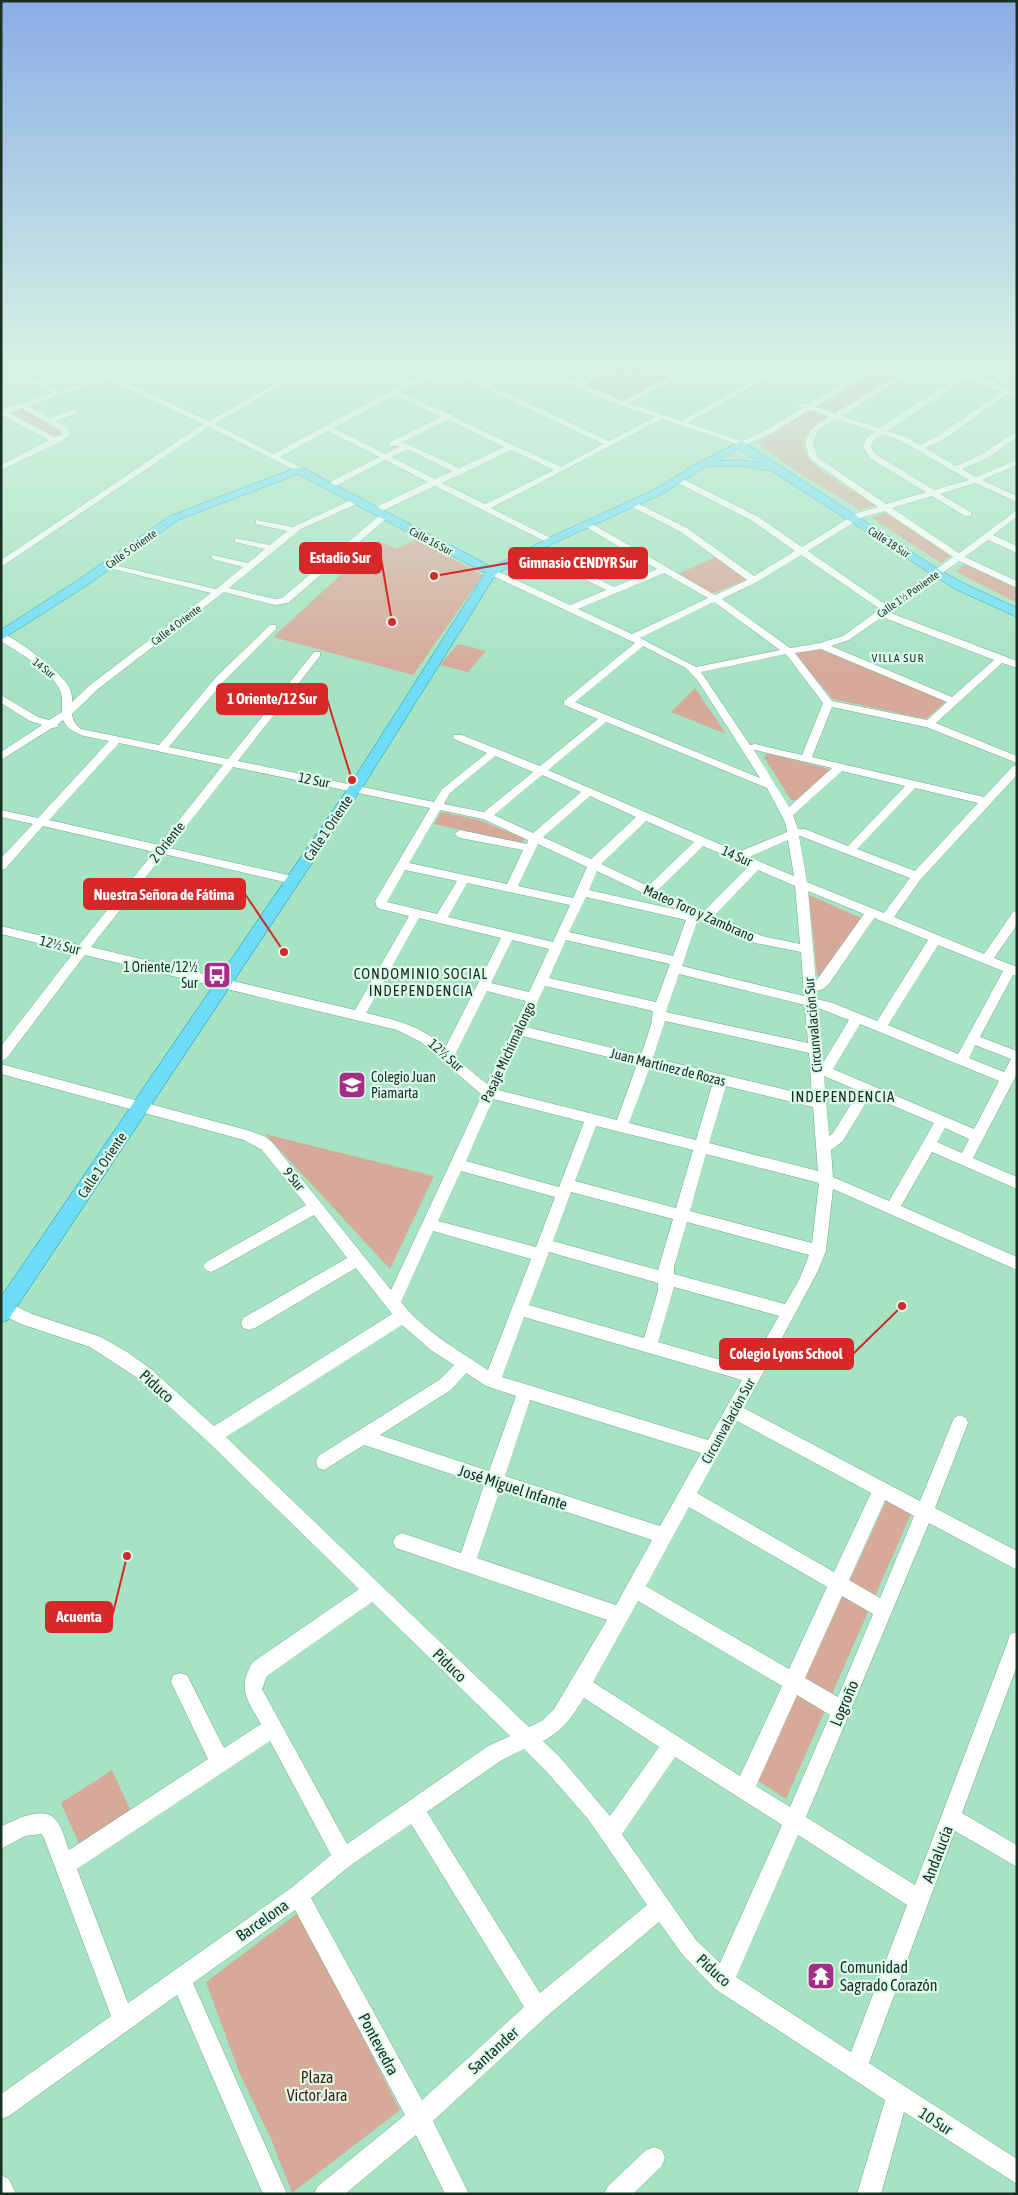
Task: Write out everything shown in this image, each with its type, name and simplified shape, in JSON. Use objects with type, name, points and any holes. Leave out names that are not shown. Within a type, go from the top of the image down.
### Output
[{"type":"main road","name":"Calle 1 Oriente","points":[[3,1309],[142,1106],[355,788],[492,572],[550,541],[634,504],[695,469]]},
{"type":"main road","points":[[771,469],[782,472]]},
{"type":"main road","name":"Calle 18 Sur","points":[[778,469],[857,517]]},
{"type":"main road","name":"Calle 18 Sur","points":[[789,469],[857,517],[940,571],[959,586],[1017,613]]},
{"type":"main road","name":"Calle 16 Sur","points":[[299,470],[492,572]]},
{"type":"main road","name":"Calle 5 Oriente","points":[[1,636],[180,515],[299,470]]},
{"type":"main road","name":"Calle 18 Sur","points":[[940,571],[1017,606]]},
{"type":"street","points":[[1,564],[141,469]]},
{"type":"street","points":[[329,486],[362,469]]},
{"type":"street","points":[[410,469],[550,541]]},
{"type":"street","points":[[453,469],[458,472]]},
{"type":"street","points":[[108,565],[272,602],[283,602],[379,513],[435,482],[463,469]]},
{"type":"street","points":[[831,469],[975,566],[1017,585]]},
{"type":"street","points":[[894,469],[968,514]]},
{"type":"street","points":[[957,469],[994,490],[1017,499]]},
{"type":"street","points":[[631,638],[754,580],[857,517],[976,480],[1001,469]]},
{"type":"street","points":[[484,508],[561,470]]},
{"type":"street","points":[[679,480],[754,518],[802,550],[883,611],[1017,665]]},
{"type":"street","name":"Calle 4 Oriente","points":[[1,758],[48,724],[67,713],[94,687],[220,591],[294,530],[356,501]]},
{"type":"street","points":[[634,504],[684,530],[754,580]]},
{"type":"street","name":"Calle 1½ Poniente","points":[[695,670],[822,646],[846,638],[987,536],[1015,518]]},
{"type":"street","points":[[259,522],[294,530]]},
{"type":"street","points":[[589,525],[714,598],[788,651],[828,703],[930,724],[1017,760]]},
{"type":"street","points":[[987,536],[1017,550]]},
{"type":"street","points":[[238,540],[270,548]]},
{"type":"street","points":[[534,550],[613,590]]},
{"type":"street","points":[[215,557],[249,566]]},
{"type":"street","points":[[569,609],[665,569]]},
{"type":"street","name":"Calle 16 Sur","points":[[492,572],[678,659],[695,670],[748,748]]},
{"type":"street","points":[[162,748],[220,680],[273,627]]},
{"type":"street","name":"14 Sur","points":[[1,636],[72,687],[67,695],[67,713]]},
{"type":"street","points":[[641,643],[568,703],[771,786]]},
{"type":"street","points":[[822,646],[953,701]]},
{"type":"street","name":"2 Oriente","points":[[1,1056],[82,950],[316,654]]},
{"type":"street","points":[[930,724],[1000,659]]},
{"type":"street","points":[[72,687],[94,687]]},
{"type":"street","name":"12 Sur","points":[[1,698],[34,719],[48,724],[486,816],[532,843],[594,865]]},
{"type":"street","points":[[806,759],[828,703]]},
{"type":"street","points":[[67,713],[69,724],[78,731]]},
{"type":"street","points":[[486,816],[604,718]]},
{"type":"street","name":"14 Sur","points":[[458,737],[801,884],[1013,971]]},
{"type":"street","points":[[1,866],[116,739]]},
{"type":"street","points":[[748,748],[755,747],[841,766],[985,801]]},
{"type":"street","name":"Circunvalación Sur","points":[[527,1739],[550,1727],[562,1716],[581,1685],[789,1312],[810,1273],[818,1251],[823,1222],[826,1180],[819,1103],[821,1069],[814,1049],[801,884],[794,833],[788,814],[748,748]]},
{"type":"street","points":[[494,752],[446,791],[380,905],[508,936],[559,941],[810,994],[857,1018],[1007,1079]]},
{"type":"street","points":[[788,814],[841,766]]},
{"type":"street","points":[[886,919],[917,876],[1017,768]]},
{"type":"street","points":[[850,850],[913,784]]},
{"type":"street","points":[[511,888],[532,843],[588,792]]},
{"type":"street","points":[[1,814],[293,880]]},
{"type":"street","name":"Pasaje Michimalongo","points":[[398,1309],[429,1224],[594,865],[597,859],[644,816]]},
{"type":"street","points":[[738,857],[794,833],[808,834],[917,876]]},
{"type":"street","points":[[460,834],[532,843]]},
{"type":"street","points":[[650,891],[701,841]]},
{"type":"street","points":[[402,865],[511,888],[697,916]]},
{"type":"street","name":"Mateo Toro y Zambrano","points":[[594,865],[650,891],[697,916],[753,938],[806,949]]},
{"type":"street","points":[[621,1127],[658,1025],[660,1011],[675,964],[697,916],[756,865]]},
{"type":"street","points":[[440,920],[464,878]]},
{"type":"street","points":[[810,994],[824,981],[871,913]]},
{"type":"street","points":[[986,960],[1017,914]]},
{"type":"street","points":[[358,1016],[415,915]]},
{"type":"street","name":"12½ Sur","points":[[1,930],[358,1016],[419,1033],[428,1038],[447,1058],[489,1093],[826,1180],[1017,1264]]},
{"type":"street","points":[[447,1058],[508,936]]},
{"type":"street","points":[[880,1027],[935,939]]},
{"type":"street","points":[[961,1060],[1013,971]]},
{"type":"street","points":[[541,981],[814,1049]]},
{"type":"street","points":[[483,986],[534,998]]},
{"type":"street","points":[[857,1018],[821,1069],[977,1136]]},
{"type":"street","name":"Juan Martínez de Rozas","points":[[518,1030],[819,1103]]},
{"type":"street","points":[[972,1039],[1017,1056]]},
{"type":"street","points":[[964,1160],[1017,1060]]},
{"type":"street","name":"9 Sur","points":[[1,1069],[142,1106],[259,1140],[267,1146],[398,1309],[438,1346],[463,1364],[492,1382],[712,1449]]},
{"type":"street","points":[[649,1346],[666,1291],[666,1267],[721,1080]]},
{"type":"street","points":[[822,1149],[838,1137],[866,1089]]},
{"type":"street","points":[[492,1382],[592,1119]]},
{"type":"street","points":[[892,1209],[942,1121]]},
{"type":"street","points":[[929,1145],[1017,1183]]},
{"type":"street","points":[[457,1164],[681,1215],[818,1251]]},
{"type":"street","points":[[211,1266],[316,1207]]},
{"type":"street","points":[[429,1224],[666,1279],[789,1312]]},
{"type":"street","points":[[249,1323],[358,1259]]},
{"type":"street","name":"Piduco","points":[[3,1309],[95,1342],[121,1356],[145,1374],[213,1436],[527,1739],[577,1791],[595,1812],[660,1908],[689,1947],[723,1981],[856,2066]]},
{"type":"street","points":[[213,1436],[398,1309]]},
{"type":"street","points":[[520,1309],[753,1376]]},
{"type":"street","points":[[324,1462],[444,1385],[456,1376],[463,1364]]},
{"type":"street","points":[[466,1564],[525,1392]]},
{"type":"street","points":[[733,1411],[1017,1561]]},
{"type":"street","name":"Logroño","points":[[723,1981],[795,1822],[925,1512],[960,1423]]},
{"type":"street","name":"José Miguel Infante","points":[[362,1437],[664,1536]]},
{"type":"street","points":[[745,1788],[881,1489]]},
{"type":"street","points":[[686,1496],[884,1610]]},
{"type":"street","points":[[402,1542],[620,1615]]},
{"type":"street","points":[[634,1589],[841,1710]]},
{"type":"street","points":[[344,1858],[253,1691],[254,1677],[260,1668],[372,1591]]},
{"type":"street","name":"Andalucía","points":[[856,2066],[1017,1641]]},
{"type":"street","points":[[180,1682],[220,1762]]},
{"type":"street","points":[[581,1685],[919,1900]]},
{"type":"street","points":[[66,1865],[274,1727]]},
{"type":"street","name":"Barcelona","points":[[1,2108],[298,1895],[344,1858],[413,1809],[495,1753],[527,1739]]},
{"type":"street","points":[[610,1834],[672,1744]]},
{"type":"street","points":[[413,1809],[538,2009]]},
{"type":"street","points":[[951,1817],[1017,1857]]},
{"type":"street","points":[[1,1839],[23,1826],[35,1822],[46,1824],[52,1832],[124,2020]]},
{"type":"street","name":"Pontevedra","points":[[298,1895],[419,2118],[457,2194]]},
{"type":"street","name":"Santander","points":[[326,2194],[419,2118],[538,2009],[660,1908]]},
{"type":"street","points":[[180,1978],[275,2194]]},
{"type":"street","name":"10 Sur","points":[[856,2066],[896,2096],[1017,2173]]},
{"type":"street","points":[[869,2194],[896,2096]]},
{"type":"street","points":[[616,2194],[654,2158]]},
{"type":"street","points":[[1,2187],[4,2194]]},
{"type":"green space","points":[[794,469],[821,469],[875,505],[860,510]]},
{"type":"green space","points":[[886,512],[952,555],[941,563],[872,518]]},
{"type":"green space","points":[[416,539],[483,575],[413,675],[273,637],[378,541],[397,549]]},
{"type":"green space","points":[[716,557],[747,579],[714,593],[708,592],[678,574]]},
{"type":"green space","points":[[966,564],[1017,588],[1017,603],[955,571]]},
{"type":"green space","points":[[458,644],[486,651],[468,672],[440,665]]},
{"type":"green space","points":[[820,649],[942,700],[944,703],[926,719],[833,699],[794,653]]},
{"type":"green space","points":[[695,688],[726,734],[671,712]]},
{"type":"green space","points":[[767,753],[833,770],[801,801],[791,800],[764,757]]},
{"type":"green space","points":[[441,812],[479,820],[525,839],[520,843],[434,824]]},
{"type":"green space","points":[[809,895],[861,918],[820,977],[817,975]]},
{"type":"green space","points":[[265,1134],[434,1176],[390,1269]]},
{"type":"green space","points":[[886,1501],[911,1514],[786,1799],[758,1781]]},
{"type":"green space","points":[[112,1770],[131,1812],[80,1846],[61,1803]]},
{"type":"green space","name":"Plaza Victor Jara","points":[[299,1912],[400,2110],[292,2193],[271,2139],[239,2072],[206,1982]]},
{"type":"place","name":"Gimnasio CENDYR Sur","points":[[434,576]]},
{"type":"place","name":"Estadio Sur","points":[[392,622]]},
{"type":"place","name":"1 Oriente/12 Sur","points":[[352,780]]},
{"type":"place","name":"Nuestra Señora de Fátima","points":[[284,952]]},
{"type":"place","name":"1 Oriente/12½ Sur","points":[[217,975]]},
{"type":"place","name":"Colegio Juan Piamarta","points":[[352,1085]]},
{"type":"place","name":"Colegio Lyons School","points":[[902,1306]]},
{"type":"place","name":"Acuenta","points":[[127,1556]]},
{"type":"place","name":"Comunidad Sagrado Corazón","points":[[821,1976]]},
{"type":"district","name":"VILLA SUR","points":[[898,658]]},
{"type":"district","name":"CONDOMINIO SOCIAL INDEPENDENCIA","points":[[421,982]]},
{"type":"district","name":"INDEPENDENCIA","points":[[843,1096]]}]
